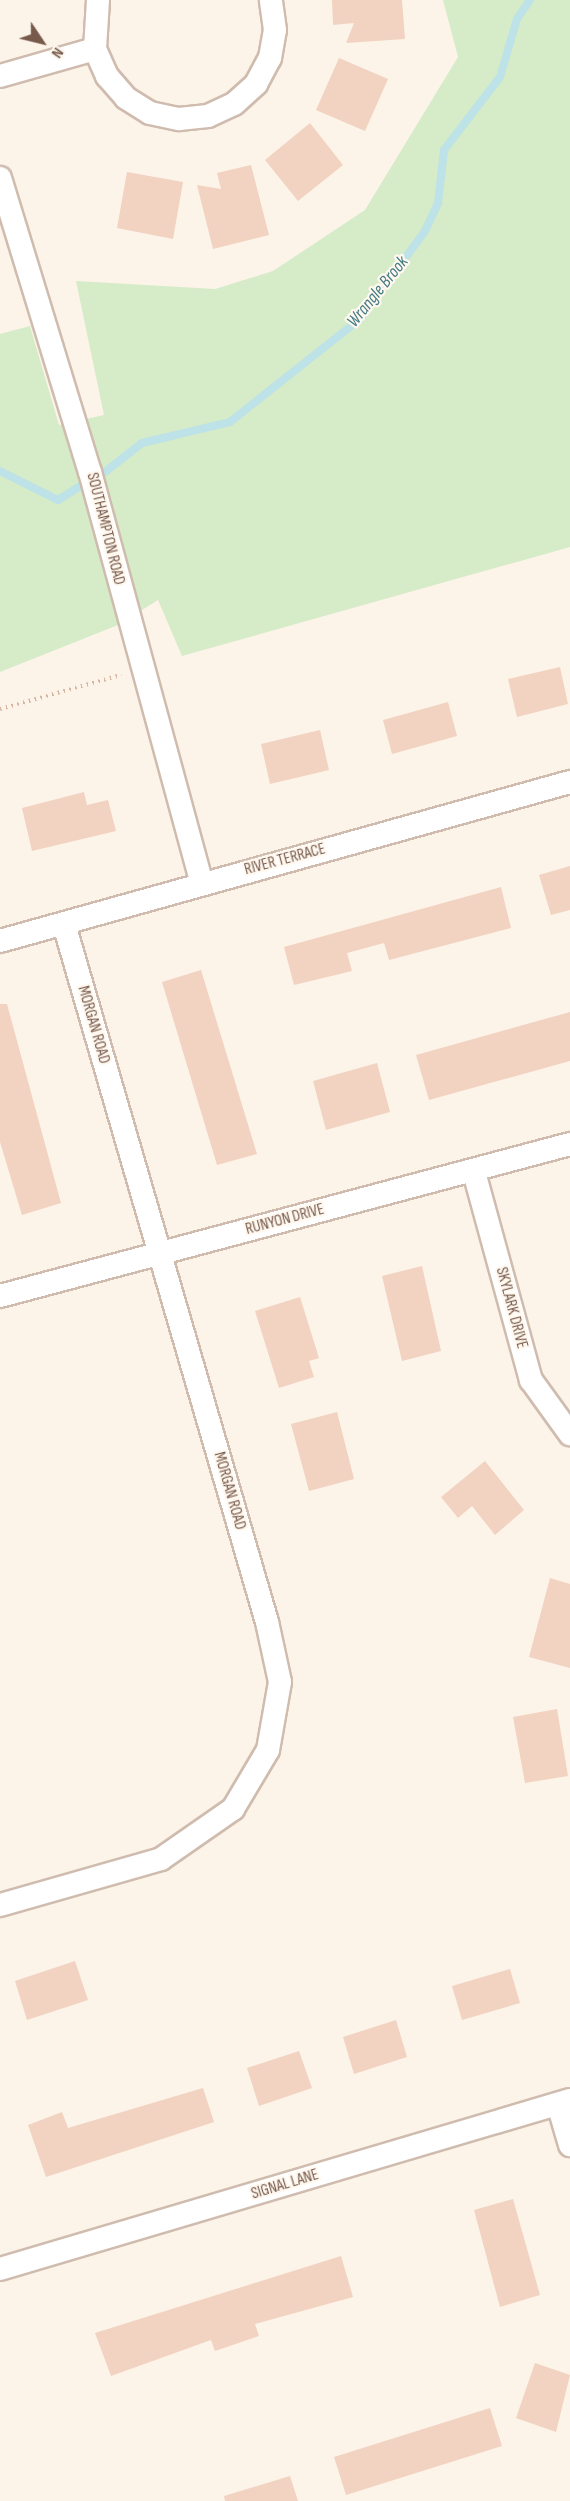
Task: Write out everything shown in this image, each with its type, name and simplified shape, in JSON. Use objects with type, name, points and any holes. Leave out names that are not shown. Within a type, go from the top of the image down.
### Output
[{"type":"street","points":[[98,0],[95,49],[113,84],[150,113],[179,119],[208,116],[234,104],[256,84],[270,58],[275,30],[271,0]]},
{"type":"street","points":[[0,76],[95,49]]},
{"type":"street","name":"SOUTHAMPTON ROAD","points":[[0,179],[90,472],[202,882]]},
{"type":"street","name":"RIVER TERRACE","points":[[0,941],[202,882],[570,782]]},
{"type":"street","name":"MORGAN ROAD","points":[[0,1905],[161,1859],[234,1809],[268,1750],[280,1682],[267,1622],[64,924]]},
{"type":"street","name":"RUNYON DRIVE","points":[[0,1296],[474,1172],[570,1144]]},
{"type":"street","name":"SKYLARK DRIVE","points":[[474,1172],[531,1380],[570,1434]]},
{"type":"street","points":[[564,2102],[570,2145]]},
{"type":"street","name":"SIGNAL LANE","points":[[0,2269],[564,2102]]},
{"type":"path","points":[[0,709],[142,669]]},
{"type":"green space","points":[[443,0],[570,0],[570,547],[182,656],[158,600],[118,625],[0,672],[0,334],[30,326],[59,425],[104,415],[76,281],[215,289],[273,271],[365,210],[458,57]]},
{"type":"building","points":[[332,0],[402,0],[405,39],[346,43],[354,23],[333,25]]},
{"type":"building","points":[[339,58],[388,79],[365,131],[316,110]]},
{"type":"building","points":[[310,123],[343,165],[298,201],[265,160]]},
{"type":"building","points":[[251,165],[269,235],[213,249],[197,185],[221,189],[217,173]]},
{"type":"building","points":[[127,172],[183,182],[173,239],[117,228]]},
{"type":"building","points":[[560,667],[568,704],[517,717],[508,679]]},
{"type":"building","points":[[448,702],[457,736],[392,754],[383,720]]},
{"type":"building","points":[[320,730],[329,770],[270,784],[261,744]]},
{"type":"building","points":[[84,792],[87,805],[108,800],[116,831],[32,851],[22,808]]},
{"type":"building","points":[[570,866],[570,910],[551,915],[539,875]]},
{"type":"building","points":[[501,887],[511,928],[389,960],[384,943],[347,953],[352,971],[294,985],[284,947]]},
{"type":"building","points":[[201,970],[257,1154],[217,1165],[162,982]]},
{"type":"building","points":[[0,1004],[7,1004],[61,1203],[22,1215],[0,1142]]},
{"type":"building","points":[[570,1012],[570,1061],[429,1100],[416,1055]]},
{"type":"building","points":[[377,1063],[390,1112],[326,1130],[313,1081]]},
{"type":"building","points":[[422,1266],[441,1351],[402,1361],[382,1276]]},
{"type":"building","points":[[300,1297],[319,1358],[309,1361],[314,1377],[279,1388],[255,1311]]},
{"type":"building","points":[[337,1412],[354,1479],[309,1491],[291,1424]]},
{"type":"building","points":[[485,1461],[524,1510],[495,1535],[472,1506],[458,1518],[441,1497]]},
{"type":"building","points":[[550,1578],[570,1584],[570,1668],[529,1657]]},
{"type":"building","points":[[557,1709],[568,1776],[525,1783],[513,1717]]},
{"type":"building","points":[[75,1961],[88,2000],[27,2020],[15,1981]]},
{"type":"building","points":[[510,1969],[520,2003],[462,2020],[452,1986]]},
{"type":"building","points":[[396,2020],[407,2057],[354,2074],[343,2037]]},
{"type":"building","points":[[299,2051],[312,2088],[259,2106],[247,2068]]},
{"type":"building","points":[[203,2088],[214,2122],[46,2177],[28,2125],[62,2112],[68,2128]]},
{"type":"building","points":[[513,2199],[540,2295],[500,2307],[474,2210]]},
{"type":"building","points":[[341,2256],[353,2297],[255,2324],[259,2336],[215,2351],[211,2340],[111,2376],[95,2333]]},
{"type":"building","points":[[535,2363],[570,2375],[556,2432],[516,2418]]},
{"type":"building","points":[[490,2408],[502,2446],[346,2495],[334,2457]]},
{"type":"building","points":[[290,2476],[298,2501],[225,2501],[224,2496]]},
{"type":"waterway","name":"Wrangle Brook","points":[[105,472],[142,443],[230,422],[360,319],[425,231],[438,203],[444,150],[500,77],[517,19],[530,0]]},
{"type":"waterway","name":"Wrangle Brook","points":[[0,471],[58,500],[79,487]]}]
